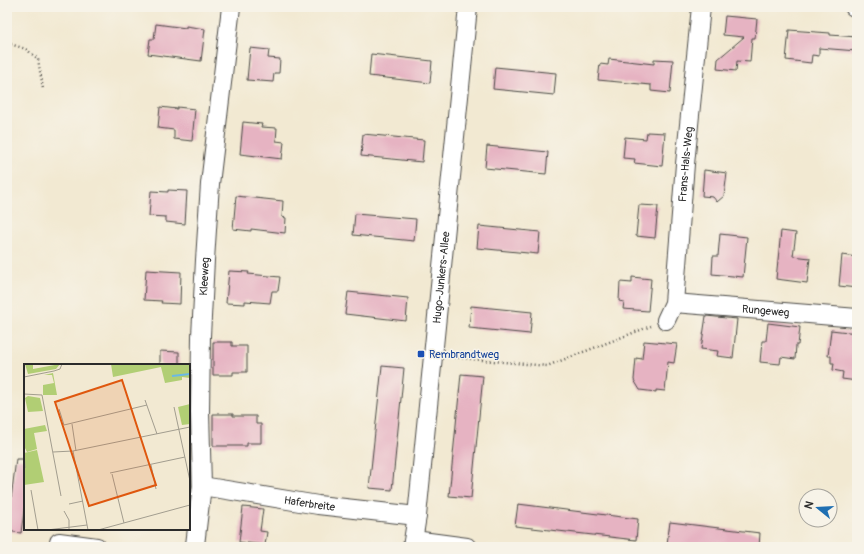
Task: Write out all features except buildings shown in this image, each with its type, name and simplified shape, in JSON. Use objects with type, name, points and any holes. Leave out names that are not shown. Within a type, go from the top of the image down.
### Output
[{"type":"street","name":"Kleeweg","points":[[193,547],[195,545],[202,486],[200,343],[210,184],[231,7]]},
{"type":"street","name":"Hugo-Junkers-Allee","points":[[413,543],[417,516],[468,7]]},
{"type":"street","name":"Frans-Hals-Weg","points":[[666,320],[674,303],[685,164],[701,7]]},
{"type":"street","name":"Rungeweg","points":[[674,303],[857,318]]},
{"type":"street","name":"Haferbreite","points":[[202,486],[318,505],[417,516]]},
{"type":"street","points":[[59,542],[97,547]]},
{"type":"street","points":[[413,543],[467,547]]},
{"type":"path","points":[[7,43],[26,48],[38,59],[43,89]]},
{"type":"path","points":[[449,357],[547,366],[666,320]]},
{"type":"place","name":"Rembrandtweg","points":[[421,354]]}]
